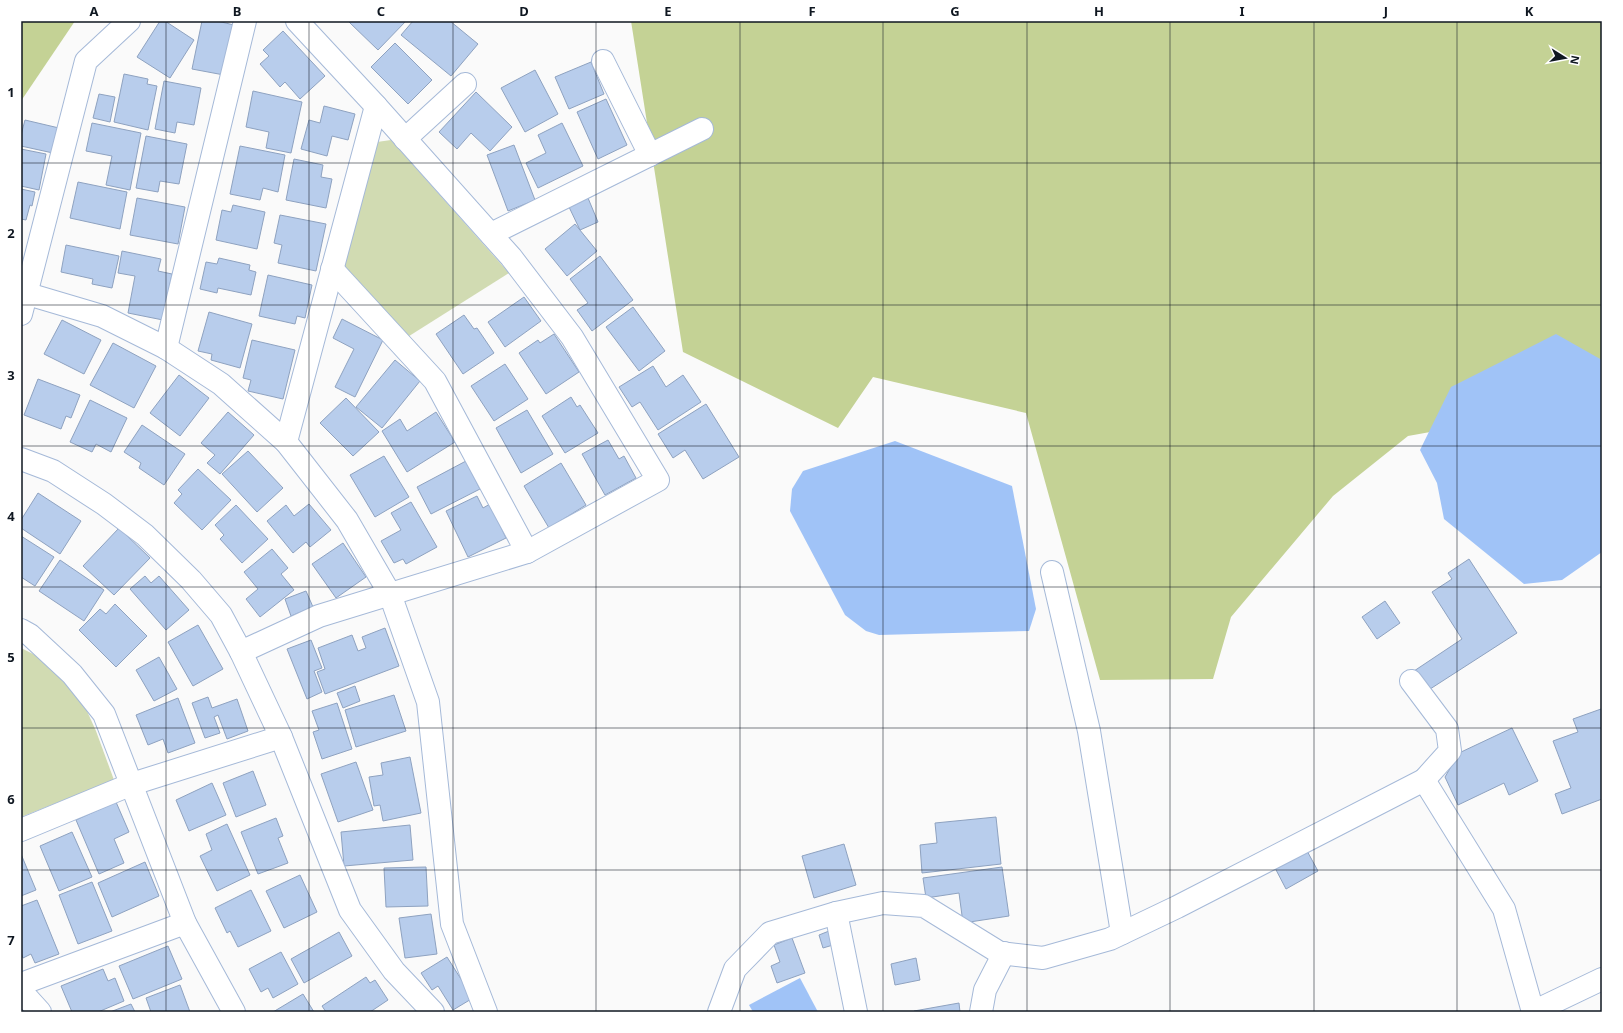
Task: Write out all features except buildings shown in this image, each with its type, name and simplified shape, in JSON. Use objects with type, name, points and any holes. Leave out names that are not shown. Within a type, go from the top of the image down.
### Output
[{"type":"street","points":[[21,314],[24,292],[86,62],[129,21]]},
{"type":"street","points":[[166,348],[245,21]]},
{"type":"street","points":[[241,652],[319,616],[527,552],[658,480],[572,337],[511,257],[406,139],[297,21]]},
{"type":"street","points":[[603,61],[650,155]]},
{"type":"street","points":[[406,139],[465,84]]},
{"type":"street","points":[[286,442],[376,106]]},
{"type":"street","points":[[491,234],[702,129]]},
{"type":"street","points":[[332,269],[435,381],[527,552]]},
{"type":"street","points":[[24,292],[102,316],[166,348],[220,384],[286,442],[347,520],[390,594],[428,702],[452,924],[486,1012]]},
{"type":"street","points":[[21,459],[53,471],[104,504],[145,535],[191,580],[221,615],[241,652],[281,737],[350,910],[394,972],[433,1012]]},
{"type":"street","points":[[1052,572],[1089,731],[1122,933]]},
{"type":"street","points":[[21,630],[30,635],[72,674],[104,714],[185,924],[234,1012]]},
{"type":"street","points":[[719,1012],[735,969],[770,932],[836,912],[883,903],[924,906],[1000,953],[1043,958],[1110,939],[1176,907],[1424,780],[1450,751],[1447,729],[1411,681]]},
{"type":"street","points":[[21,830],[132,784],[281,737]]},
{"type":"street","points":[[1424,780],[1504,909],[1533,1012],[1602,979]]},
{"type":"street","points":[[836,912],[856,1012]]},
{"type":"street","points":[[21,984],[185,924]]},
{"type":"street","points":[[981,1012],[985,990],[1004,953]]},
{"type":"street","points":[[21,991],[40,1012]]},
{"type":"green space","points":[[21,21],[75,21],[21,101]]},
{"type":"green space","points":[[631,21],[1602,21],[1602,433],[1563,408],[1408,436],[1333,496],[1231,617],[1213,679],[1100,680],[1026,413],[873,377],[838,428],[683,352]]},
{"type":"green space","points":[[391,140],[509,273],[406,338],[347,277],[343,262],[377,142]]},
{"type":"green space","points":[[21,648],[39,657],[59,675],[82,700],[96,731],[114,780],[21,817]]},
{"type":"water","points":[[1556,334],[1602,360],[1602,552],[1562,580],[1524,584],[1444,519],[1437,483],[1420,450],[1451,387]]},
{"type":"water","points":[[895,441],[1012,486],[1036,609],[1029,631],[879,635],[866,631],[845,615],[790,511],[792,489],[803,471]]},
{"type":"water","points":[[800,978],[818,1012],[753,1012],[749,1005]]}]
